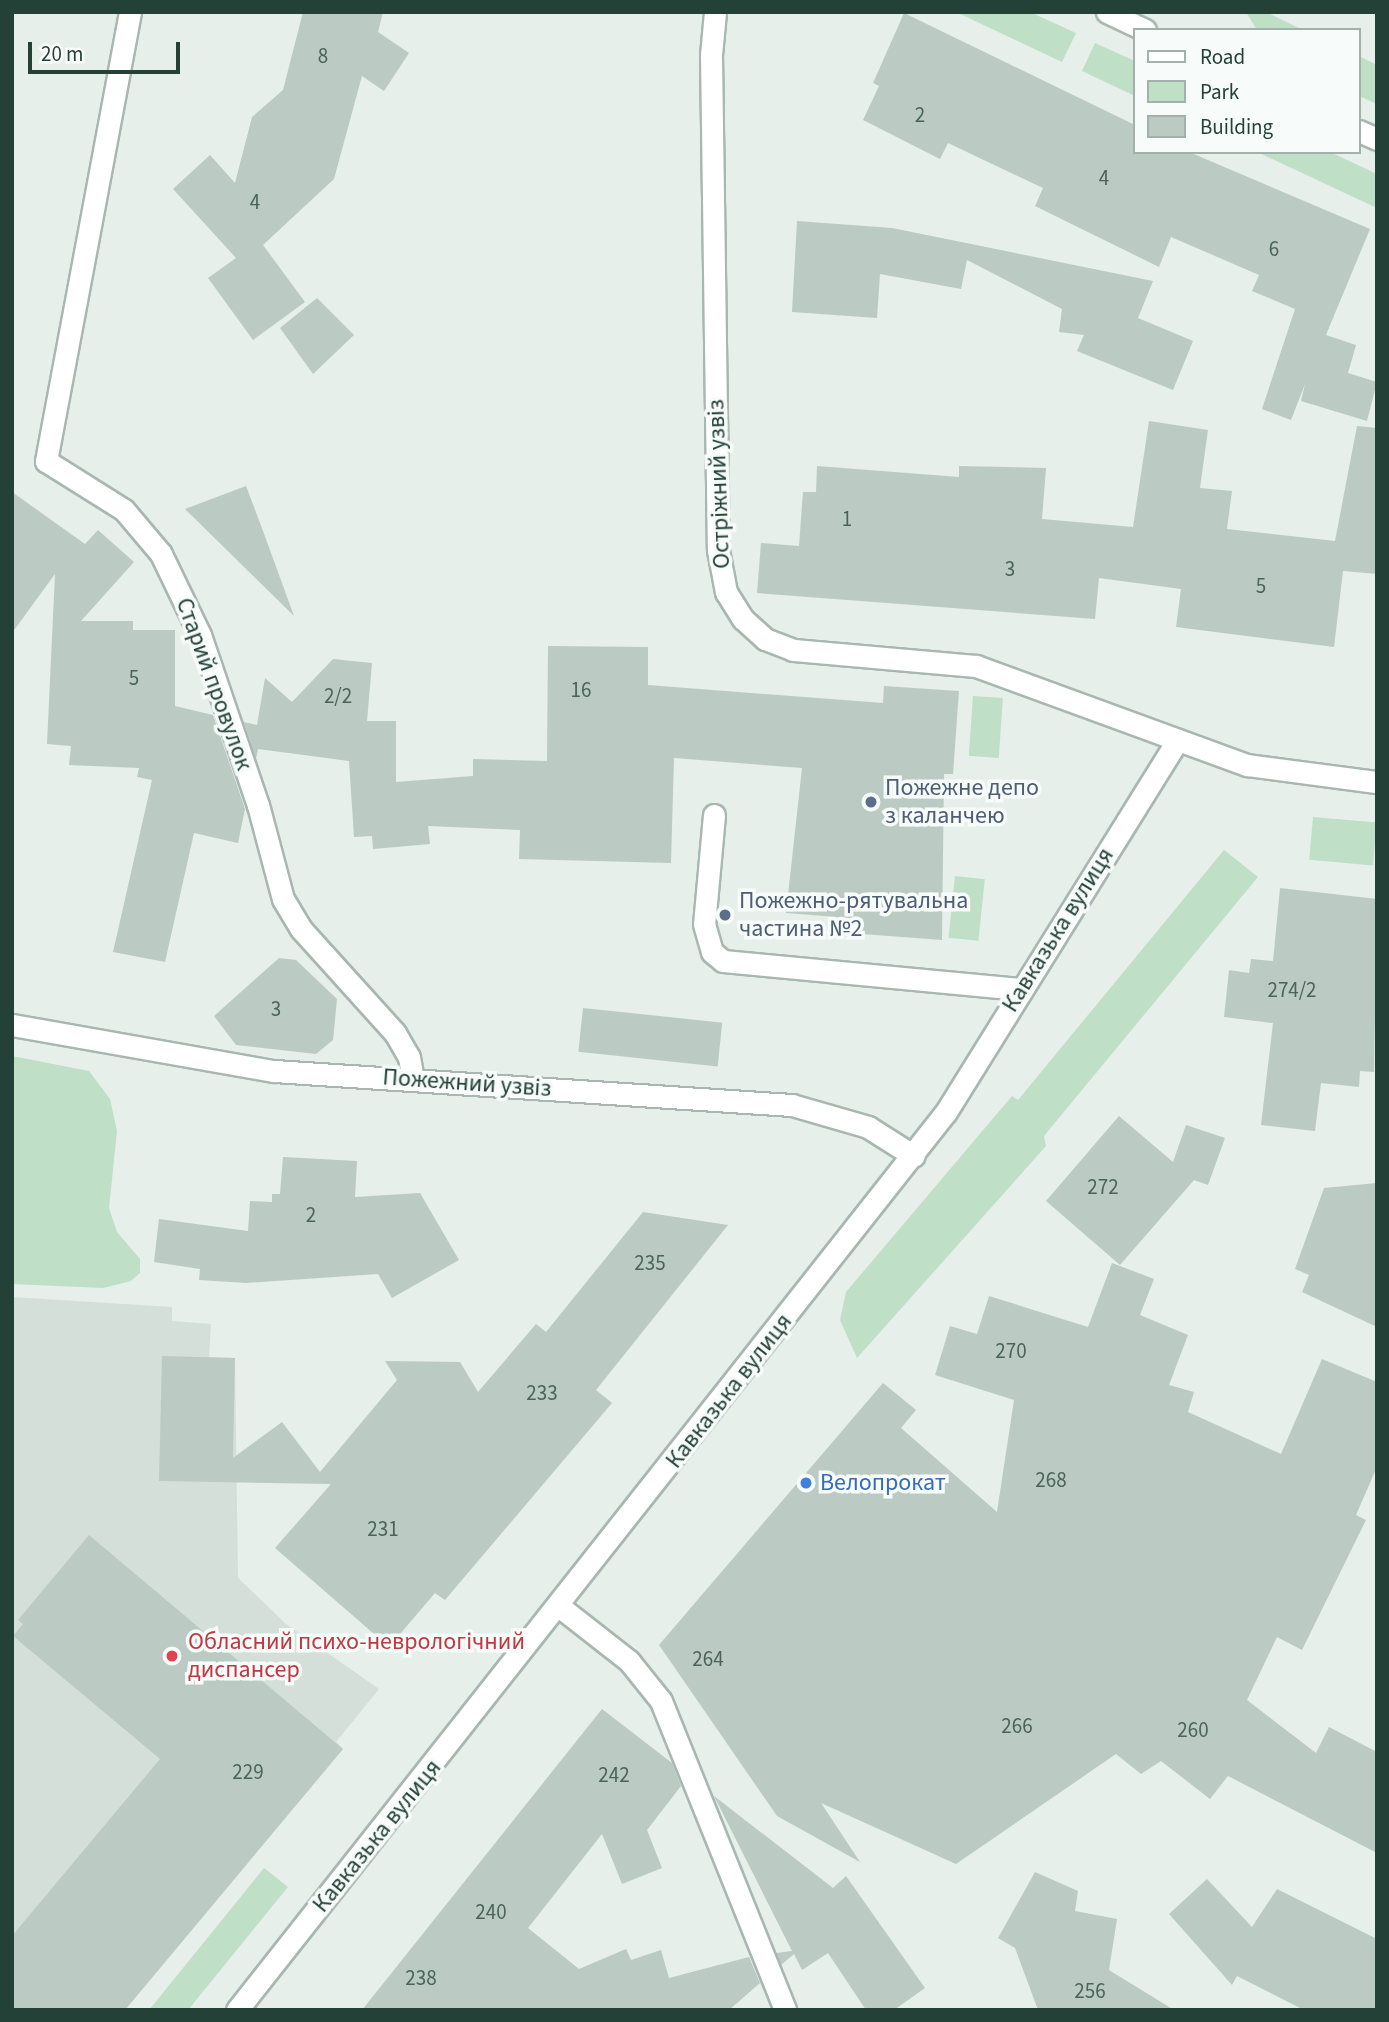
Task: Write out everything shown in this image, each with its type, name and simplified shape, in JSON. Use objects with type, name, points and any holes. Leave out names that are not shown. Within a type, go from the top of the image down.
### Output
[{"type":"street","name":"Старий провулок","points":[[130,12],[46,461],[124,510],[167,565],[200,635],[258,804],[283,899],[301,929],[395,1033],[409,1057],[413,1079]]},
{"type":"street","name":"Остріжний узвіз","points":[[715,12],[717,514],[722,576],[733,607],[753,631],[786,648],[976,666],[1177,741],[1268,770],[1377,782]]},
{"type":"street","points":[[1107,12],[1141,28]]},
{"type":"street","points":[[1361,132],[1377,139]]},
{"type":"street","name":"Кавказька вулиця","points":[[237,2010],[560,1607],[914,1156],[964,1085],[1020,989],[1177,741]]},
{"type":"street","points":[[713,815],[704,925],[712,953],[723,961],[1020,989]]},
{"type":"street","name":"Пожежний узвіз","points":[[12,1025],[219,1064],[792,1105],[852,1121],[914,1156]]},
{"type":"street","points":[[560,1607],[629,1661],[661,1701],[785,2010]]},
{"type":"shaded area","name":"Обласний психо-неврологічний диспансер","points":[[12,1297],[172,1307],[172,1321],[211,1324],[209,1357],[235,1358],[238,1578],[286,1624],[379,1689],[336,1742],[343,1749],[125,2010],[12,2010]]},
{"type":"green space","points":[[956,12],[1030,12],[1076,33],[1062,62]]},
{"type":"green space","points":[[1246,12],[1266,12],[1299,28],[1256,28]]},
{"type":"green space","points":[[1095,43],[1134,61],[1134,96],[1082,71]]},
{"type":"green space","points":[[1361,57],[1377,65],[1377,104],[1361,97]]},
{"type":"green space","points":[[1261,154],[1334,154],[1377,174],[1377,208]]},
{"type":"green space","points":[[973,696],[1003,698],[999,758],[969,756]]},
{"type":"green space","points":[[1313,817],[1377,823],[1373,865],[1309,860]]},
{"type":"green space","points":[[1224,850],[1258,877],[1044,1136],[1046,1146],[857,1358],[840,1320],[846,1292],[1012,1096],[1018,1100]]},
{"type":"green space","points":[[955,876],[985,879],[978,941],[949,938]]},
{"type":"green space","points":[[12,1056],[89,1071],[110,1099],[117,1131],[109,1208],[117,1232],[140,1259],[140,1273],[131,1281],[103,1288],[12,1284]]},
{"type":"green space","points":[[264,1868],[288,1887],[188,2010],[149,2010]]},
{"type":"building","points":[[303,12],[383,12],[378,32],[409,53],[384,91],[362,76],[334,179],[263,245],[305,302],[253,340],[208,278],[236,258],[173,189],[210,155],[235,183],[252,117],[283,90]]},
{"type":"building","points":[[904,13],[1134,125],[1134,154],[1194,154],[1370,229],[1326,335],[1356,345],[1348,373],[1377,382],[1367,421],[1301,401],[1305,384],[1291,420],[1262,409],[1295,309],[1252,291],[1259,275],[1171,237],[1159,267],[1035,206],[1043,188],[948,143],[940,159],[863,120],[879,86],[873,83]]},
{"type":"building","points":[[797,221],[892,228],[1153,281],[1138,318],[1193,341],[1173,390],[1077,351],[1084,335],[1059,332],[1062,309],[967,260],[961,289],[880,274],[877,318],[792,312]]},
{"type":"building","points":[[317,298],[354,335],[313,374],[280,328]]},
{"type":"building","points":[[1149,421],[1208,430],[1200,488],[1232,491],[1227,529],[1335,541],[1357,426],[1377,428],[1377,574],[1343,571],[1334,647],[1176,627],[1181,589],[1099,578],[1095,619],[757,593],[761,543],[799,546],[803,492],[816,492],[817,466],[959,477],[959,466],[1046,468],[1042,519],[1133,527]]},
{"type":"building","points":[[246,486],[263,531],[294,616],[185,509]]},
{"type":"building","points":[[12,492],[85,544],[98,530],[134,562],[81,621],[133,621],[133,630],[175,630],[175,706],[213,715],[245,809],[238,843],[194,833],[165,962],[113,952],[152,780],[137,777],[139,768],[69,765],[71,746],[47,744],[55,574],[12,633]]},
{"type":"building","points":[[548,646],[648,647],[648,685],[883,703],[884,686],[959,691],[953,774],[944,774],[942,940],[862,934],[863,919],[786,913],[802,768],[674,758],[671,863],[519,859],[520,830],[428,826],[430,844],[373,849],[372,836],[354,837],[349,761],[258,749],[256,759],[244,722],[257,725],[265,678],[292,702],[333,659],[372,663],[367,721],[396,721],[396,782],[473,776],[473,759],[547,761]]},
{"type":"building","points":[[1280,888],[1377,899],[1374,1072],[1360,1071],[1359,1087],[1321,1083],[1315,1131],[1261,1125],[1273,1023],[1224,1017],[1229,970],[1249,973],[1251,959],[1273,961]]},
{"type":"building","points":[[279,958],[296,960],[337,999],[333,1040],[316,1054],[236,1045],[214,1016]]},
{"type":"building","points":[[583,1008],[722,1023],[718,1066],[578,1052]]},
{"type":"building","points":[[1119,1116],[1173,1162],[1186,1125],[1225,1138],[1208,1185],[1194,1180],[1120,1265],[1046,1201]]},
{"type":"building","points":[[283,1157],[357,1161],[355,1197],[420,1193],[459,1260],[392,1298],[378,1274],[246,1283],[199,1280],[200,1269],[154,1262],[159,1219],[248,1231],[250,1201],[272,1202],[272,1194],[280,1194]]},
{"type":"building","points":[[1377,1183],[1377,1327],[1302,1292],[1309,1275],[1295,1269],[1324,1188]]},
{"type":"building","points":[[643,1212],[728,1225],[596,1390],[612,1403],[445,1600],[435,1593],[389,1647],[275,1548],[331,1484],[159,1481],[162,1356],[235,1358],[233,1458],[282,1422],[320,1472],[397,1380],[385,1361],[460,1362],[478,1392],[536,1324],[546,1332]]},
{"type":"building","points":[[1112,1263],[1154,1279],[1140,1315],[1188,1335],[1169,1385],[1194,1392],[1188,1412],[1281,1454],[1322,1359],[1377,1382],[1377,1467],[1356,1515],[1366,1520],[1302,1650],[1277,1637],[1247,1700],[1316,1753],[1329,1727],[1377,1752],[1377,1853],[1228,1776],[1210,1799],[1161,1761],[1141,1774],[1116,1754],[956,1864],[821,1803],[860,1862],[777,1816],[659,1645],[883,1383],[916,1410],[901,1428],[997,1512],[1014,1400],[935,1375],[950,1326],[977,1334],[989,1296],[1088,1327]]},
{"type":"building","points":[[89,1535],[343,1749],[125,2010],[12,2010],[12,1936],[160,1759],[13,1636],[23,1624],[18,1620]]},
{"type":"building","points":[[602,1709],[672,1763],[681,1786],[647,1830],[662,1868],[622,1884],[602,1834],[528,1928],[579,1969],[626,1949],[631,1960],[661,1950],[669,1978],[749,1957],[760,1983],[729,2010],[362,2010]]},
{"type":"building","points":[[714,1796],[833,1888],[846,1876],[925,1988],[894,2010],[866,2010],[828,1953],[802,1970],[794,1954],[781,1965],[776,1953],[792,1951]]},
{"type":"building","points":[[1035,1872],[1078,1891],[1075,1911],[1117,1919],[1109,1970],[1174,2010],[1038,2010],[1015,1948],[998,1938]]},
{"type":"building","points":[[1207,1879],[1252,1927],[1277,1889],[1377,1939],[1377,2010],[1304,2010],[1237,1976],[1232,1985],[1169,1914]]},
{"type":"place","name":"Пожежне депо з каланчею","points":[[871,802]]},
{"type":"place","name":"Пожежно-рятувальна частина №2","points":[[725,915]]},
{"type":"place","name":"Велопрокат","points":[[806,1483]]},
{"type":"place","name":"Обласний психо-неврологічний диспансер","points":[[172,1656]]}]
